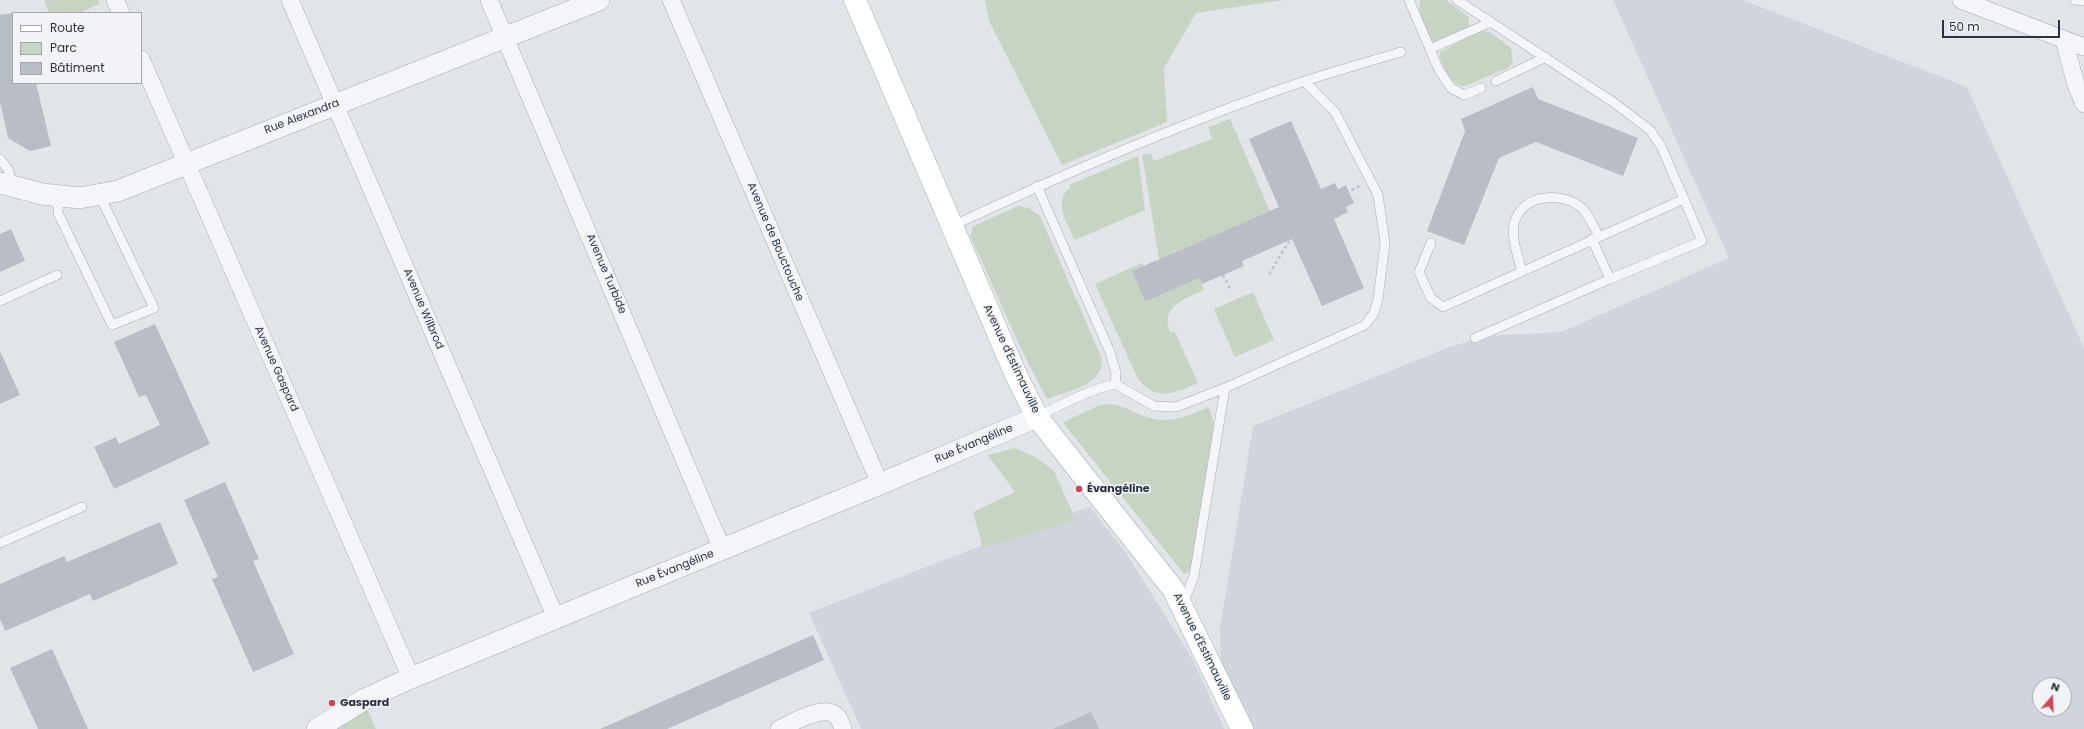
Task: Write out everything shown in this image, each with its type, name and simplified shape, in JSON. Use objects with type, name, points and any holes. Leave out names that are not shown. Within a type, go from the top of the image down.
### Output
[{"type":"main road","name":"Avenue d'Estimauville","points":[[858,4],[1016,375],[1037,417],[1173,589],[1242,729]]},
{"type":"street","points":[[115,0],[121,12]]},
{"type":"street","name":"Avenue Wilbrod","points":[[290,0],[556,618]]},
{"type":"street","name":"Avenue Turbide","points":[[489,0],[722,549]]},
{"type":"street","name":"Rue Alexandra","points":[[6,185],[58,196],[80,198],[118,191],[599,0]]},
{"type":"street","name":"Avenue de Bouctouche","points":[[671,0],[880,484]]},
{"type":"street","points":[[1961,0],[2084,47]]},
{"type":"street","points":[[2064,40],[2076,85],[2084,104]]},
{"type":"street","name":"Avenue Gaspard","points":[[142,61],[411,678]]},
{"type":"street","name":"Rue Évangéline","points":[[317,729],[363,700],[411,678],[880,484],[1037,417]]},
{"type":"street","points":[[779,729],[814,713],[827,711],[840,723]]},
{"type":"lane","points":[[1409,0],[1439,70],[1451,88],[1464,94],[1481,88]]},
{"type":"lane","points":[[1457,0],[1613,102],[1650,130],[1661,146],[1702,241],[1475,338]]},
{"type":"lane","points":[[2076,0],[2084,1]]},
{"type":"lane","points":[[1430,49],[1491,22]]},
{"type":"lane","points":[[952,226],[1037,186],[1256,98],[1304,81],[1401,52]]},
{"type":"lane","points":[[1496,81],[1546,57]]},
{"type":"lane","points":[[1037,417],[1061,405],[1115,384],[1154,406],[1165,408],[1176,407],[1225,388],[1365,325],[1374,313],[1378,299],[1384,243],[1378,195],[1335,112],[1304,81]]},
{"type":"lane","points":[[0,159],[9,170],[6,185]]},
{"type":"lane","points":[[1037,186],[1110,352],[1116,373],[1115,384]]},
{"type":"lane","points":[[58,196],[58,213],[112,325],[154,308],[99,194]]},
{"type":"lane","points":[[1522,272],[1513,239],[1516,218],[1525,205],[1546,198],[1564,198],[1583,209],[1596,237],[1610,280]]},
{"type":"lane","points":[[1431,243],[1419,272],[1431,298],[1443,307],[1596,237],[1684,199]]},
{"type":"lane","points":[[0,301],[57,275]]},
{"type":"lane","points":[[1182,605],[1194,576],[1225,388]]},
{"type":"lane","points":[[0,543],[82,507]]},
{"type":"path","points":[[1341,196],[1370,180]]},
{"type":"path","points":[[1269,274],[1290,240]]},
{"type":"path","points":[[1223,274],[1231,291]]},
{"type":"shaded area","points":[[1613,0],[1743,0],[1967,87],[2084,348],[2084,729],[1242,729],[1222,686],[1220,628],[1253,426],[1447,348],[1485,336],[1561,332],[1729,258]]},
{"type":"shaded area","points":[[1090,507],[1126,553],[1193,660],[1224,729],[861,729],[809,613],[1036,524]]},
{"type":"green space","points":[[44,0],[98,0],[99,4],[82,12],[49,12]]},
{"type":"green space","points":[[985,0],[1283,0],[1196,13],[1164,68],[1167,122],[1062,165],[989,21]]},
{"type":"green space","points":[[1420,0],[1446,0],[1469,17],[1469,28],[1437,42],[1432,41],[1419,12]]},
{"type":"green space","points":[[1481,31],[1490,32],[1511,48],[1513,63],[1508,68],[1465,86],[1461,86],[1449,79],[1440,58],[1440,52]]},
{"type":"green space","points":[[1230,119],[1270,211],[1159,259],[1142,155],[1151,153],[1154,161],[1212,139],[1208,127]]},
{"type":"green space","points":[[1138,156],[1145,210],[1075,240],[1063,213],[1062,206],[1062,200],[1070,188],[1069,185]]},
{"type":"green space","points":[[1018,206],[1029,208],[1040,216],[1102,359],[1101,368],[1097,376],[1082,386],[1047,399],[1021,349],[970,235],[973,231],[972,227]]},
{"type":"green space","points":[[1142,263],[1144,266],[1132,271],[1145,302],[1199,278],[1204,290],[1182,300],[1171,310],[1168,316],[1170,332],[1175,332],[1198,383],[1166,394],[1151,390],[1137,377],[1095,284]]},
{"type":"green space","points":[[1253,292],[1274,340],[1235,357],[1214,309]]},
{"type":"green space","points":[[1113,404],[1149,418],[1161,420],[1182,418],[1208,407],[1210,411],[1213,420],[1214,434],[1191,568],[1189,572],[1184,574],[1064,424],[1064,422],[1100,405]]},
{"type":"green space","points":[[1015,448],[1037,458],[1054,471],[1076,520],[983,548],[973,512],[1015,492],[988,455]]},
{"type":"green space","points":[[363,700],[376,729],[317,729]]},
{"type":"building","points":[[12,13],[12,84],[36,84],[51,146],[30,151],[8,138],[0,101],[0,15]]},
{"type":"building","points":[[1533,87],[1538,99],[1638,138],[1623,176],[1536,142],[1499,158],[1464,245],[1427,231],[1465,131],[1461,119]]},
{"type":"building","points":[[1291,121],[1321,189],[1335,183],[1338,189],[1346,185],[1354,203],[1346,207],[1348,212],[1334,219],[1364,288],[1322,306],[1292,239],[1242,261],[1244,266],[1202,284],[1199,278],[1145,302],[1132,271],[1279,207],[1249,139]]},
{"type":"building","points":[[11,229],[25,261],[0,272],[0,234]]},
{"type":"building","points":[[155,324],[210,444],[114,489],[94,447],[116,437],[119,444],[160,425],[146,395],[139,397],[114,342]]},
{"type":"building","points":[[0,351],[20,395],[0,404]]},
{"type":"building","points":[[225,482],[259,559],[253,561],[294,654],[253,672],[212,579],[218,577],[184,500]]},
{"type":"building","points":[[160,522],[178,564],[93,601],[90,594],[5,631],[0,619],[0,584],[64,556],[67,562]]},
{"type":"building","points":[[813,635],[824,660],[667,729],[600,729]]},
{"type":"building","points":[[52,649],[88,729],[38,729],[10,668]]},
{"type":"building","points":[[1091,712],[1099,729],[1053,729]]},
{"type":"place","name":"Évangéline","points":[[1079,489]]},
{"type":"place","name":"Gaspard","points":[[332,703]]}]
